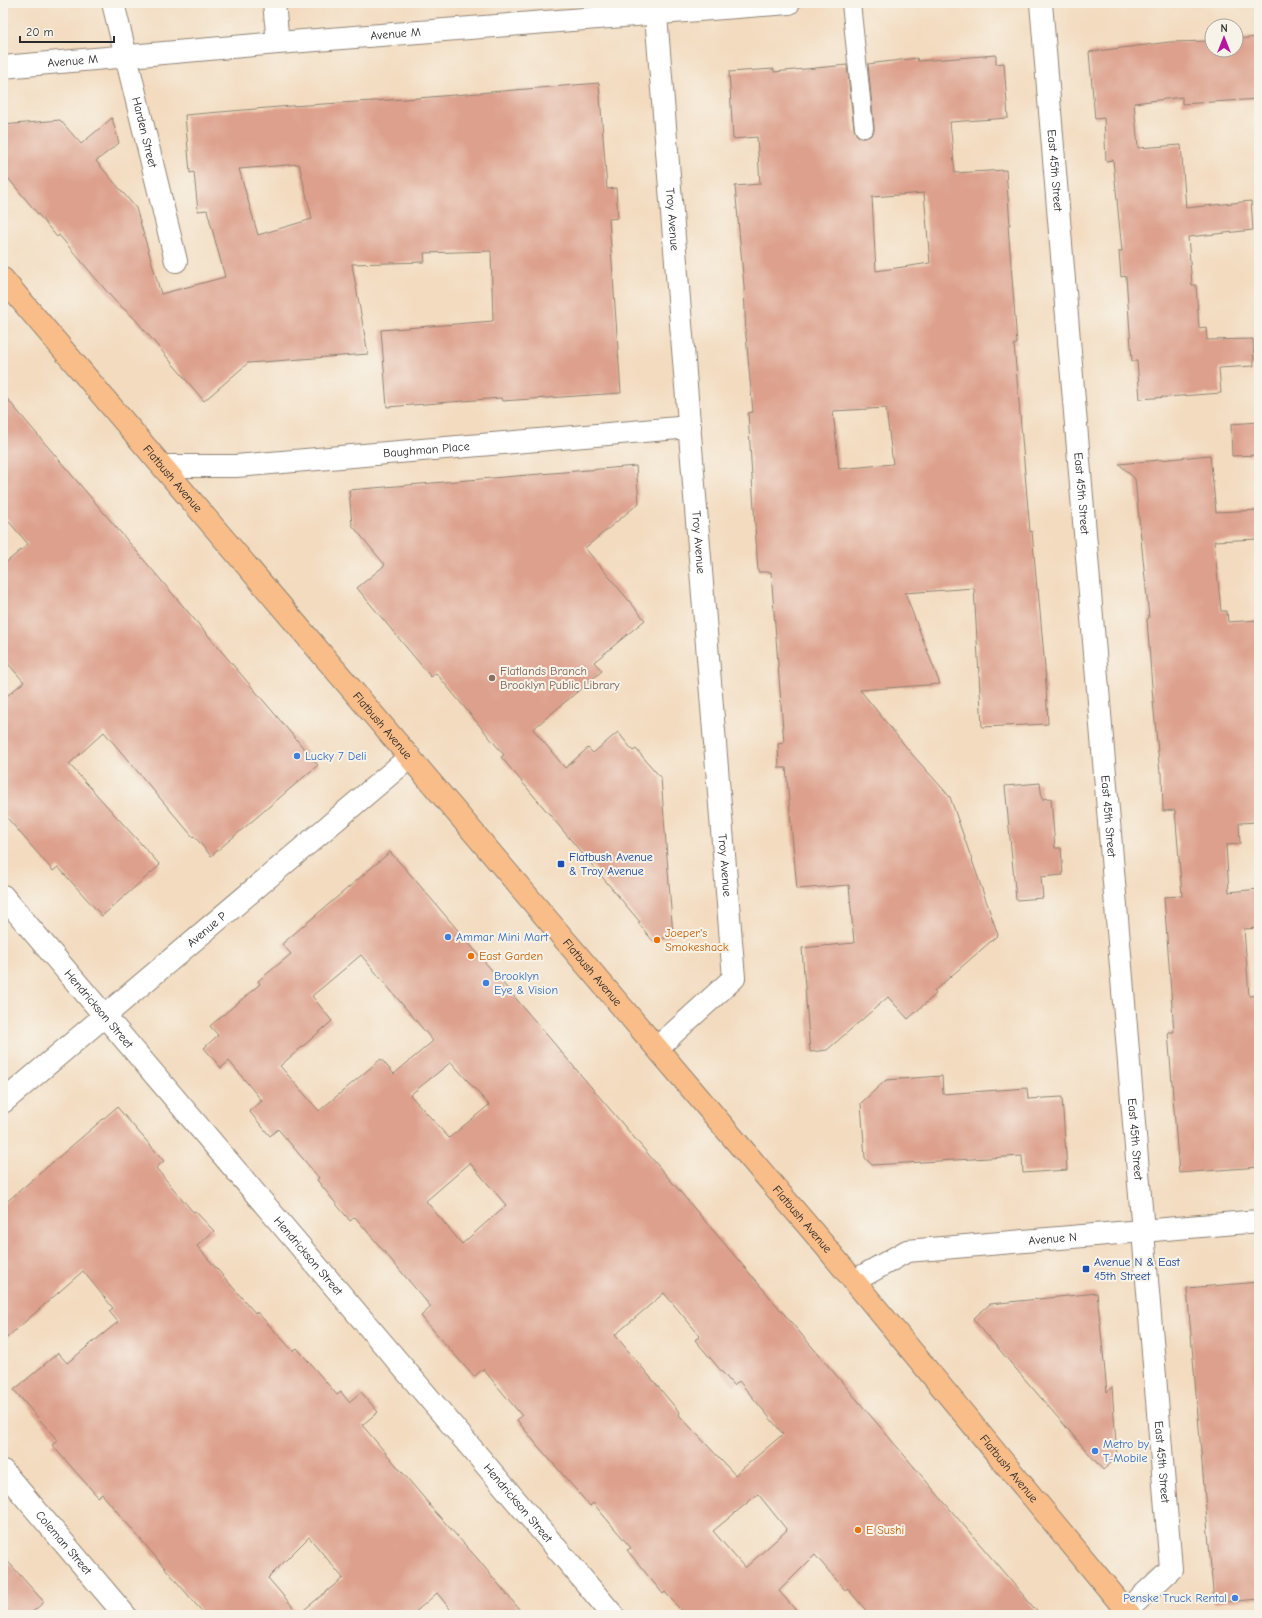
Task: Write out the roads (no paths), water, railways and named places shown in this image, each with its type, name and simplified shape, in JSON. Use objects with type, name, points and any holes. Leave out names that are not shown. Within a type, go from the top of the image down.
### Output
[{"type":"main road","name":"Flatbush Avenue","points":[[3,280],[854,1281],[1126,1614]]},
{"type":"street","name":"Harden Street","points":[[114,3],[176,261]]},
{"type":"street","points":[[274,3],[278,43]]},
{"type":"street","name":"Avenue M","points":[[3,67],[128,57],[656,8],[789,3]]},
{"type":"street","name":"East 45th Street","points":[[1041,3],[1171,1569],[1126,1614]]},
{"type":"street","name":"Troy Avenue","points":[[656,8],[734,978],[657,1048]]},
{"type":"street","name":"Baughman Place","points":[[162,466],[236,466],[690,427]]},
{"type":"street","name":"Avenue P","points":[[3,1102],[410,757]]},
{"type":"street","name":"Hendrickson Street","points":[[3,896],[613,1615]]},
{"type":"street","name":"Avenue N","points":[[854,1281],[907,1250],[1259,1221]]},
{"type":"street","name":"Coleman Street","points":[[3,1471],[125,1615]]},
{"type":"lane","points":[[851,3],[864,128]]},
{"type":"place","name":"Flatlands Branch Brooklyn Public Library","points":[[492,678]]},
{"type":"place","name":"Lucky 7 Deli","points":[[297,756]]},
{"type":"place","name":"Flatbush Avenue & Troy Avenue","points":[[561,864]]},
{"type":"place","name":"Ammar Mini Mart","points":[[448,937]]},
{"type":"place","name":"Joeper's Smokeshack","points":[[657,940]]},
{"type":"place","name":"East Garden","points":[[471,956]]},
{"type":"place","name":"Brooklyn Eye & Vision","points":[[486,983]]},
{"type":"place","name":"Avenue N & East 45th Street","points":[[1086,1269]]},
{"type":"place","name":"Metro by T-Mobile","points":[[1095,1451]]},
{"type":"place","name":"E Sushi","points":[[858,1530]]},
{"type":"place","name":"Penske Truck Rental","points":[[1235,1598]]}]
